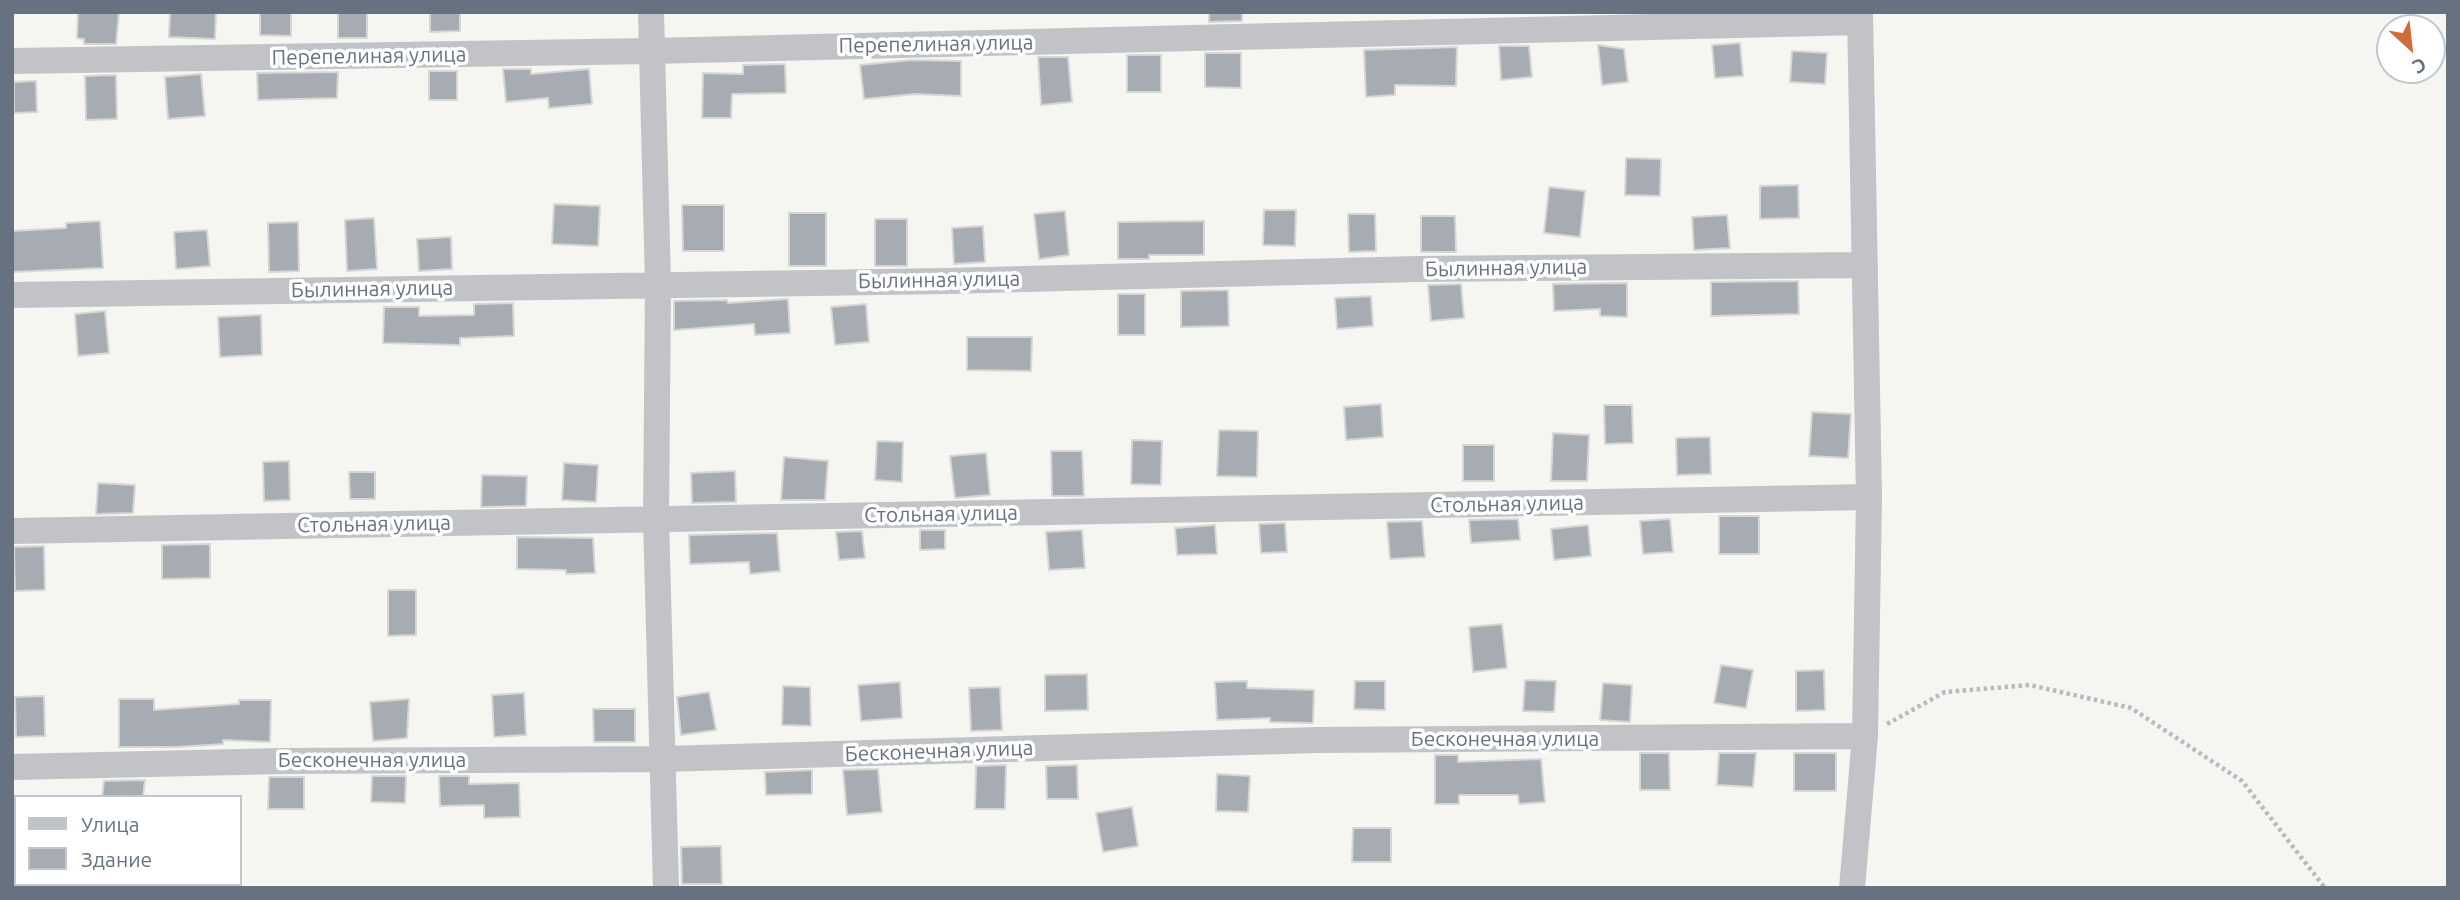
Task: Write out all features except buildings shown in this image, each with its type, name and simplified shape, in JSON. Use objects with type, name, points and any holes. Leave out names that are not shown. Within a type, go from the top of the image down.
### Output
[{"type":"street","points":[[651,12],[658,284],[656,519],[666,888]]},
{"type":"street","points":[[1852,888],[1865,736],[1869,497],[1860,17]]},
{"type":"street","name":"Перепелиная улица","points":[[12,61],[651,51],[1860,17]]},
{"type":"street","name":"Былинная улица","points":[[12,295],[1418,269],[1866,265]]},
{"type":"street","name":"Стольная улица","points":[[12,531],[1869,497]]},
{"type":"street","name":"Бесконечная улица","points":[[12,767],[284,761],[664,759],[1318,740],[1865,736]]},
{"type":"path","points":[[1865,736],[1945,692],[2030,685],[2131,708],[2242,781],[2325,888]]}]
